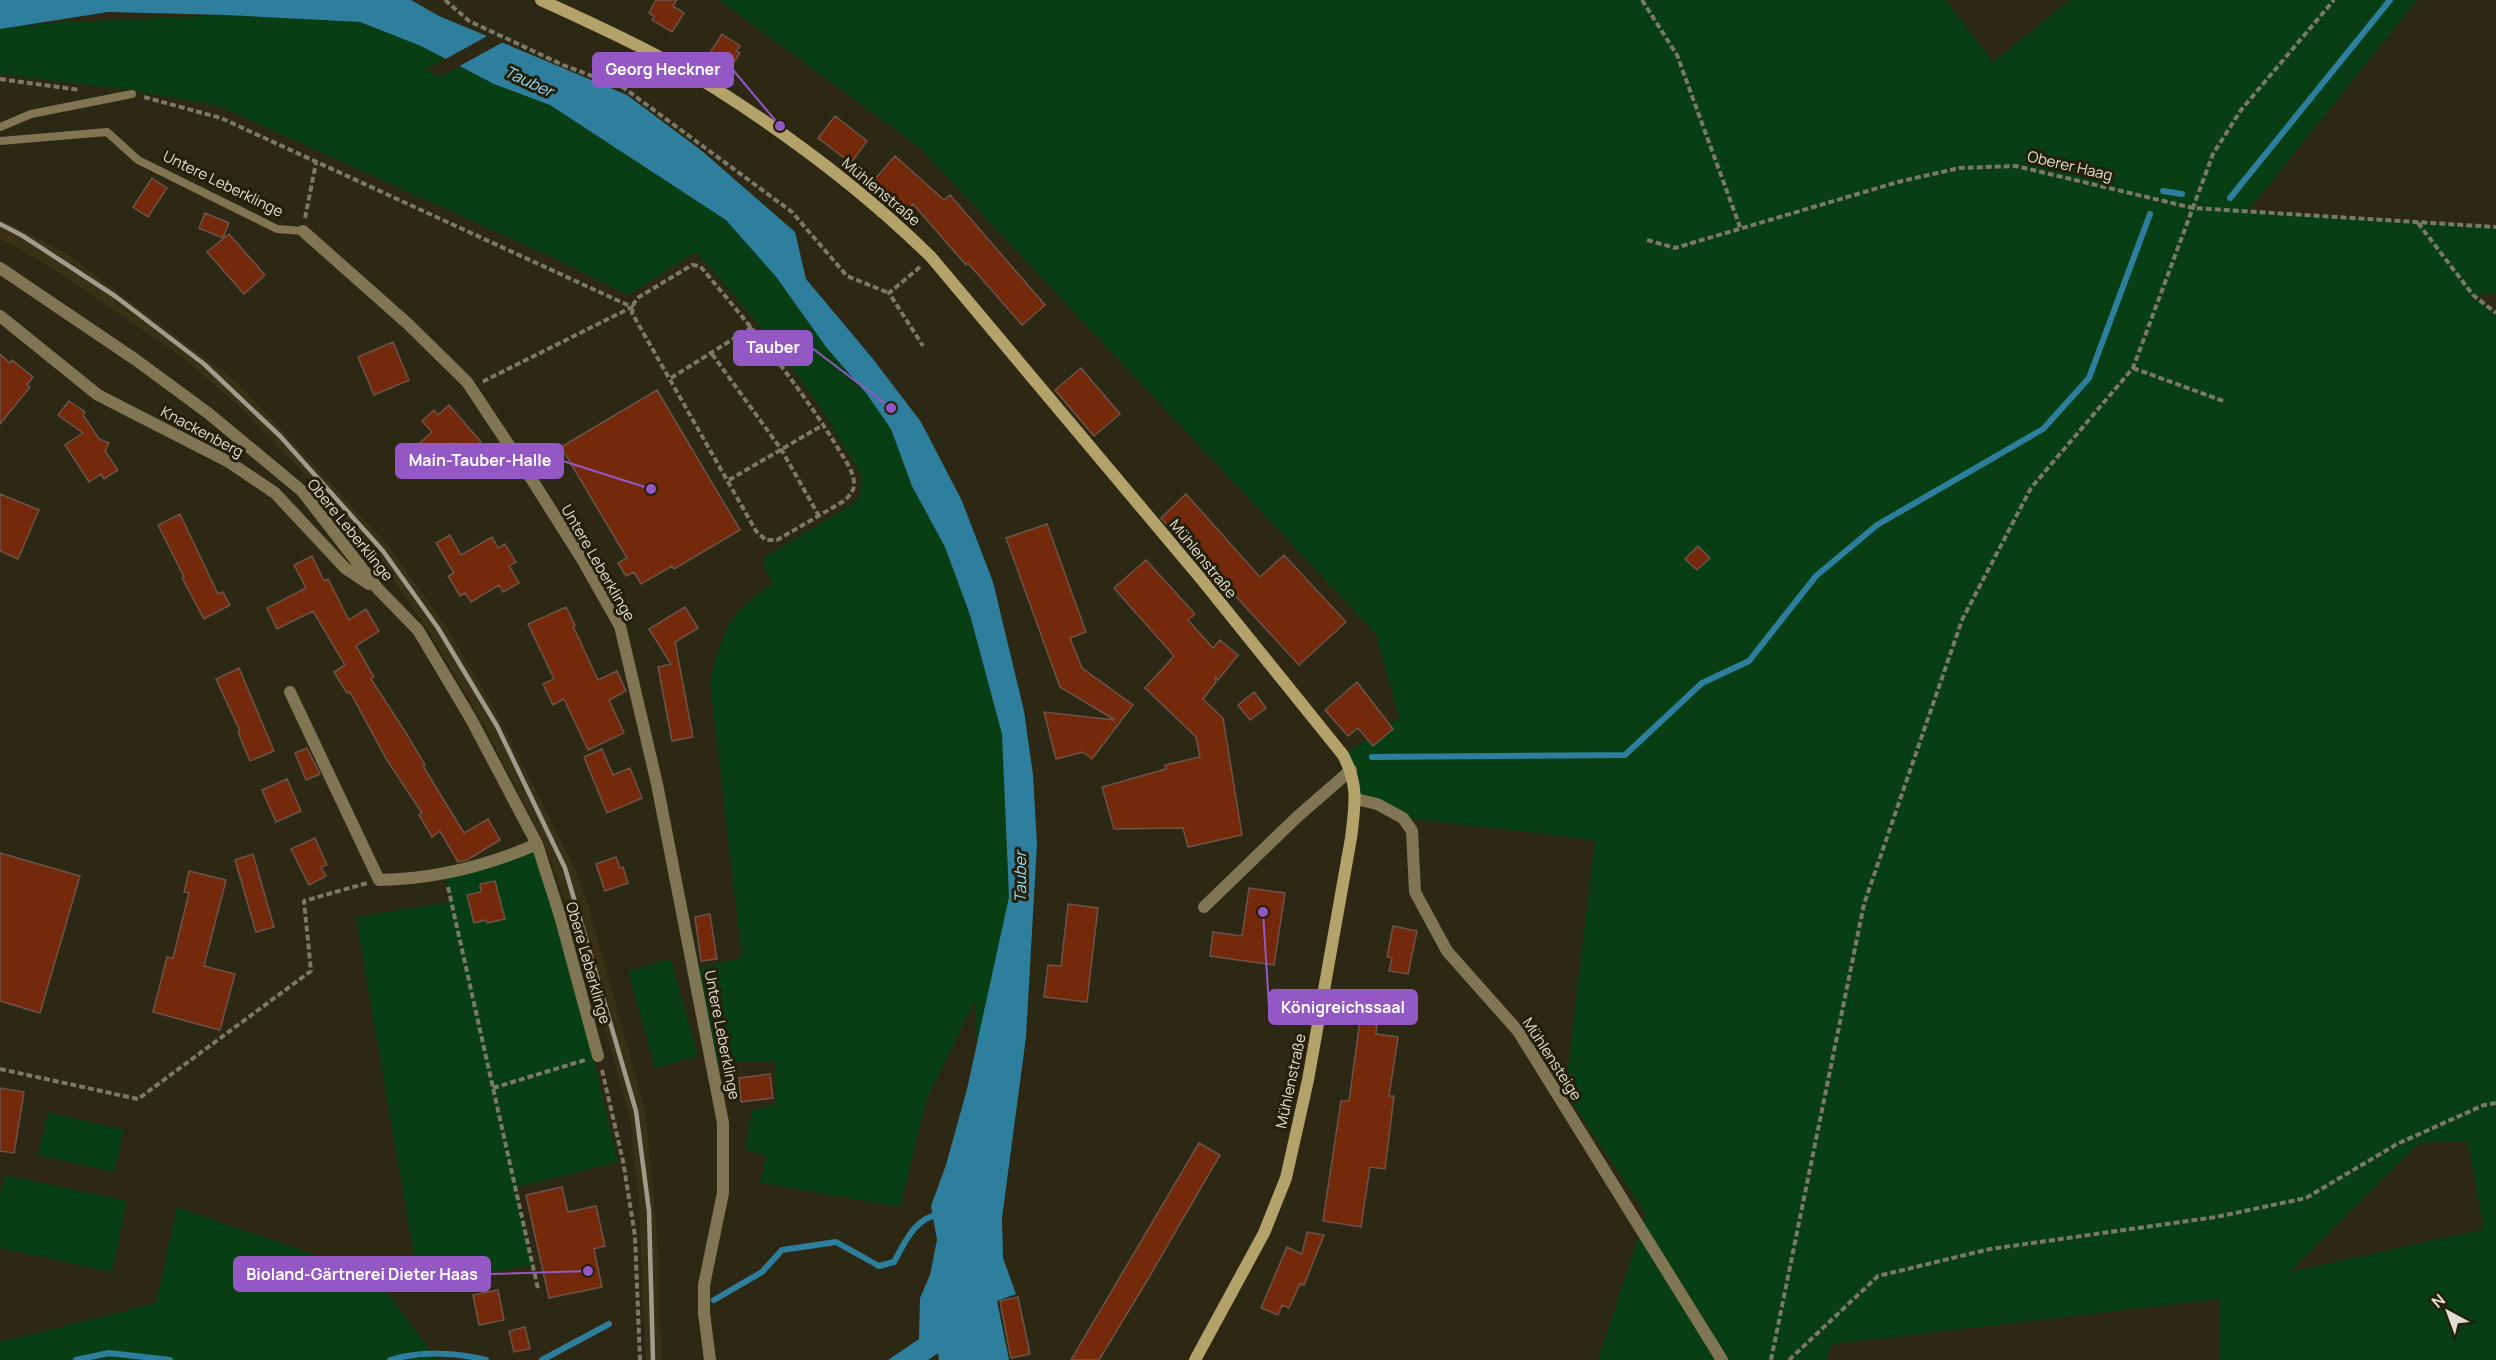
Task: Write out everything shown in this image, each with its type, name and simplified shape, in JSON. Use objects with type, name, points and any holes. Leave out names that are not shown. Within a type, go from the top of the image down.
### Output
[{"type":"main road","name":"Mühlenstraße","points":[[541,0],[599,27],[714,88],[804,148],[894,221],[931,257],[1202,580],[1343,755],[1351,770],[1356,799],[1344,882],[1308,1080],[1286,1178],[1264,1233],[1195,1360]]},
{"type":"street","name":"Untere Leberklinge","points":[[303,231],[408,324],[471,388],[570,540],[620,626],[657,784],[723,1123],[723,1193],[704,1285],[704,1314],[710,1360]]},
{"type":"street","name":"Obere Leberklinge","points":[[0,268],[136,360],[199,407],[302,491],[378,589],[418,630],[471,719],[537,844],[560,916],[598,1056]]},
{"type":"street","name":"Knackenberg","points":[[0,316],[98,395],[229,462],[275,493],[345,568],[378,589]]},
{"type":"street","points":[[290,692],[379,880],[445,874],[512,855],[537,844]]},
{"type":"street","points":[[1204,907],[1351,770]]},
{"type":"street","name":"Mühlensteige","points":[[1356,799],[1377,804],[1403,818],[1412,831],[1415,892],[1447,951],[1518,1031],[1722,1360]]},
{"type":"lane","points":[[0,127],[31,114],[132,94]]},
{"type":"lane","name":"Untere Leberklinge","points":[[0,141],[107,132],[138,160],[277,229],[303,231]]},
{"type":"path","points":[[445,0],[469,21],[562,65],[624,88],[792,212],[848,276],[889,293],[923,346]]},
{"type":"path","points":[[1642,0],[1677,55],[1740,227]]},
{"type":"path","points":[[1771,1360],[1864,904],[1962,620],[2031,488],[2133,368],[2212,154],[2241,110],[2334,0]]},
{"type":"path","points":[[239,127],[632,307]]},
{"type":"path","points":[[303,231],[316,163]]},
{"type":"path","name":"Oberer Haag","points":[[1647,240],[1675,248],[1898,182],[1959,168],[2016,166],[2193,208],[2496,227]]},
{"type":"path","points":[[2418,222],[2473,296],[2496,313]]},
{"type":"path","points":[[889,293],[931,257]]},
{"type":"path","points":[[471,388],[632,307],[639,297],[679,271],[692,265],[700,266],[752,327],[823,425],[853,474],[855,485],[852,493],[844,501],[777,540],[766,540],[756,531],[635,318],[632,307]]},
{"type":"path","points":[[670,378],[712,354],[752,327]]},
{"type":"path","points":[[712,354],[781,449],[819,516]]},
{"type":"path","points":[[2133,368],[2226,402]]},
{"type":"path","points":[[729,480],[823,425]]},
{"type":"path","points":[[445,874],[538,1288]]},
{"type":"path","points":[[0,1069],[138,1099],[310,971],[304,901],[379,880]]},
{"type":"path","points":[[493,1088],[598,1056],[623,1161],[634,1236],[640,1360]]},
{"type":"path","points":[[1789,1360],[1878,1276],[1990,1249],[2216,1217],[2306,1198],[2397,1144],[2484,1105],[2496,1103]]},
{"type":"shaded area","points":[[0,219],[66,253],[237,382],[387,544],[445,625],[495,710],[575,869],[590,911],[646,1114],[658,1246],[661,1360],[646,1360],[639,1202],[630,1119],[614,1060],[571,918],[543,841],[484,725],[431,635],[380,560],[318,488],[239,406],[178,354],[41,261],[0,239]]},
{"type":"green space","points":[[719,0],[1946,0],[1993,62],[2070,0],[2417,0],[2248,211],[2496,227],[2496,292],[2474,296],[2496,313],[2496,1360],[2219,1360],[2219,1299],[1832,1344],[1826,1360],[1598,1360],[1646,1214],[1565,1092],[1595,840],[1403,818],[1356,799],[1343,755],[1399,718],[1376,634],[919,147]],"holes":[[[2467,1141],[2484,1229],[2290,1272],[2419,1143]]]},
{"type":"green space","points":[[226,15],[360,22],[421,46],[445,59],[425,70],[441,76],[460,67],[494,84],[550,105],[726,220],[777,278],[826,347],[866,393],[891,429],[912,486],[945,547],[970,615],[1002,734],[1009,898],[977,1046],[975,1001],[927,1098],[900,1207],[760,1183],[766,1156],[745,1149],[752,1110],[775,1104],[776,1061],[712,1062],[694,970],[742,957],[710,683],[723,637],[736,614],[773,584],[763,565],[765,557],[857,501],[861,481],[855,465],[824,413],[790,365],[696,252],[628,295],[552,257],[219,106],[130,90],[0,74],[0,29],[45,23]]},
{"type":"green space","points":[[537,844],[560,916],[618,1162],[515,1188],[532,1265],[419,1285],[356,917],[450,902],[445,874]]},
{"type":"green space","points":[[671,959],[698,1056],[655,1068],[628,971]]},
{"type":"green space","points":[[48,1112],[124,1130],[114,1172],[38,1155]]},
{"type":"green space","points":[[5,1175],[127,1201],[112,1272],[0,1248],[0,1196]]},
{"type":"green space","points":[[177,1207],[375,1276],[437,1360],[0,1360],[0,1342],[156,1303]]},
{"type":"water","points":[[0,0],[411,0],[439,16],[627,95],[702,151],[795,232],[806,279],[873,359],[921,422],[962,501],[993,582],[1024,711],[1033,775],[1037,844],[1026,1037],[1002,1218],[1003,1258],[1016,1294],[997,1301],[1009,1360],[939,1360],[938,1353],[928,1360],[888,1360],[919,1339],[920,1298],[930,1275],[937,1240],[931,1206],[946,1165],[967,1089],[1009,897],[1002,734],[970,615],[945,547],[912,486],[891,429],[866,393],[826,347],[777,278],[726,220],[550,105],[494,84],[421,46],[360,22],[226,15],[108,12],[0,29]]},
{"type":"pier","points":[[489,35],[505,41],[456,68],[442,61]]},
{"type":"building","points":[[656,0],[677,0],[673,6],[684,13],[672,32],[652,20],[654,16],[649,13]]},
{"type":"building","points":[[722,34],[740,46],[736,51],[740,53],[726,75],[704,62]]},
{"type":"building","points":[[835,116],[867,141],[851,163],[818,138]]},
{"type":"building","points":[[895,156],[944,200],[950,195],[1045,305],[1022,325],[913,204],[908,210],[874,180]]},
{"type":"building","points":[[152,178],[167,188],[148,217],[133,207]]},
{"type":"building","points":[[205,213],[229,223],[223,238],[199,228]]},
{"type":"building","points":[[229,234],[265,275],[244,294],[207,252]]},
{"type":"building","points":[[393,342],[409,380],[374,395],[358,357]]},
{"type":"building","points":[[0,354],[10,363],[12,360],[33,377],[27,385],[30,387],[0,424]]},
{"type":"building","points":[[1081,368],[1120,414],[1094,436],[1055,390]]},
{"type":"building","points":[[657,390],[740,530],[674,569],[672,566],[641,584],[634,572],[626,576],[618,563],[627,558],[561,447]]},
{"type":"building","points":[[69,401],[85,412],[83,415],[99,439],[109,443],[105,451],[118,470],[104,479],[101,474],[89,482],[65,445],[83,433],[58,415]]},
{"type":"building","points":[[449,405],[481,442],[465,456],[453,443],[420,471],[406,455],[432,432],[422,421],[434,410],[438,415]]},
{"type":"building","points":[[0,494],[39,510],[18,559],[0,551]]},
{"type":"building","points":[[1186,494],[1260,577],[1284,555],[1346,622],[1299,665],[1218,577],[1215,579],[1161,518]]},
{"type":"building","points":[[180,514],[218,594],[223,592],[230,605],[204,619],[158,525]]},
{"type":"building","points":[[1047,524],[1086,632],[1070,638],[1082,668],[1133,705],[1092,759],[1083,752],[1056,759],[1044,712],[1115,720],[1060,687],[1006,538]]},
{"type":"building","points":[[450,535],[461,555],[492,537],[498,548],[505,544],[516,562],[509,566],[519,583],[503,592],[499,585],[471,602],[465,593],[460,596],[448,576],[454,573],[436,543]]},
{"type":"building","points":[[1698,546],[1710,558],[1697,570],[1685,559]]},
{"type":"building","points":[[312,556],[324,581],[328,579],[349,620],[366,609],[379,631],[356,646],[374,677],[371,679],[406,733],[425,765],[423,766],[464,833],[488,819],[500,840],[467,860],[458,862],[440,831],[432,837],[419,815],[422,813],[387,760],[350,692],[347,693],[334,672],[345,665],[313,611],[277,629],[267,608],[306,588],[294,565]]},
{"type":"building","points":[[1146,560],[1195,614],[1188,620],[1213,648],[1220,640],[1238,655],[1218,680],[1215,676],[1216,682],[1203,699],[1223,718],[1242,835],[1188,847],[1183,828],[1114,829],[1102,787],[1166,769],[1165,765],[1200,757],[1196,737],[1145,688],[1174,656],[1114,588]]},
{"type":"building","points":[[566,607],[598,680],[617,671],[626,691],[609,700],[624,733],[588,750],[564,699],[553,705],[543,684],[554,679],[528,624]]},
{"type":"building","points":[[685,607],[698,628],[675,642],[693,737],[672,741],[658,667],[671,664],[649,629]]},
{"type":"building","points":[[239,668],[274,751],[250,761],[238,732],[240,731],[216,679]]},
{"type":"building","points":[[1357,682],[1393,729],[1373,746],[1358,728],[1348,736],[1325,710]]},
{"type":"building","points":[[1254,692],[1266,708],[1250,720],[1238,705]]},
{"type":"building","points":[[307,748],[320,774],[306,780],[295,753]]},
{"type":"building","points":[[602,749],[613,775],[630,768],[642,798],[607,813],[584,757]]},
{"type":"building","points":[[287,779],[301,811],[276,822],[262,790]]},
{"type":"building","points":[[315,838],[327,865],[321,867],[326,876],[309,885],[291,849]]},
{"type":"building","points":[[0,853],[80,876],[40,1013],[0,1001]]},
{"type":"building","points":[[253,854],[274,927],[256,932],[235,860]]},
{"type":"building","points":[[616,857],[620,868],[623,867],[628,883],[605,891],[596,864]]},
{"type":"building","points":[[189,871],[226,880],[204,966],[235,974],[220,1030],[153,1012],[167,957],[173,958],[189,893],[184,892]]},
{"type":"building","points":[[495,881],[505,919],[474,923],[467,895],[481,892],[480,884]]},
{"type":"building","points":[[1249,888],[1285,893],[1274,965],[1210,956],[1213,932],[1242,936]]},
{"type":"building","points":[[1068,904],[1098,908],[1087,1002],[1044,997],[1048,965],[1061,966]]},
{"type":"building","points":[[710,914],[717,959],[701,961],[695,917]]},
{"type":"building","points":[[1393,926],[1417,931],[1408,974],[1389,971],[1392,958],[1387,957]]},
{"type":"building","points":[[1360,1020],[1377,1022],[1376,1034],[1398,1037],[1389,1096],[1394,1096],[1385,1169],[1370,1167],[1361,1227],[1323,1221],[1341,1101],[1349,1101]]},
{"type":"building","points":[[770,1074],[773,1098],[741,1102],[739,1078]]},
{"type":"building","points":[[0,1088],[24,1092],[14,1153],[0,1151]]},
{"type":"building","points":[[1199,1143],[1220,1155],[1148,1279],[1099,1360],[1071,1360]]},
{"type":"building","points":[[562,1187],[568,1212],[596,1206],[605,1246],[594,1249],[602,1287],[549,1298],[526,1195]]},
{"type":"building","points":[[1307,1232],[1324,1235],[1304,1285],[1300,1284],[1289,1308],[1282,1305],[1278,1315],[1261,1308],[1287,1247],[1302,1254]]},
{"type":"building","points":[[498,1290],[504,1320],[479,1325],[473,1295]]},
{"type":"building","points":[[1018,1297],[1030,1354],[1011,1358],[1000,1301]]},
{"type":"building","points":[[525,1327],[530,1349],[514,1352],[509,1331]]},
{"type":"waterway","points":[[2230,198],[2390,0]]},
{"type":"waterway","points":[[2163,191],[2182,194]]},
{"type":"waterway","points":[[1372,757],[1625,755],[1702,683],[1749,661],[1816,576],[1877,525],[2043,429],[2089,378],[2150,214]]},
{"type":"waterway","points":[[714,1300],[762,1272],[782,1250],[836,1242],[879,1266],[894,1262],[918,1225],[932,1216],[941,1214]]},
{"type":"waterway","points":[[542,1360],[609,1324]]},
{"type":"waterway","points":[[76,1360],[109,1353],[170,1360]]},
{"type":"waterway","points":[[390,1360],[413,1355],[438,1354],[463,1355],[486,1360]]},
{"type":"railway","points":[[0,224],[23,236],[115,296],[204,364],[280,436],[383,551],[438,628],[497,726],[565,868],[636,1111],[649,1211],[653,1360]]},
{"type":"place","name":"Georg Heckner","points":[[780,126]]},
{"type":"place","name":"Tauber","points":[[891,408]]},
{"type":"place","name":"Main-Tauber-Halle","points":[[651,489]]},
{"type":"place","name":"Königreichssaal","points":[[1263,912]]},
{"type":"place","name":"Bioland-Gärtnerei Dieter Haas","points":[[588,1271]]}]
